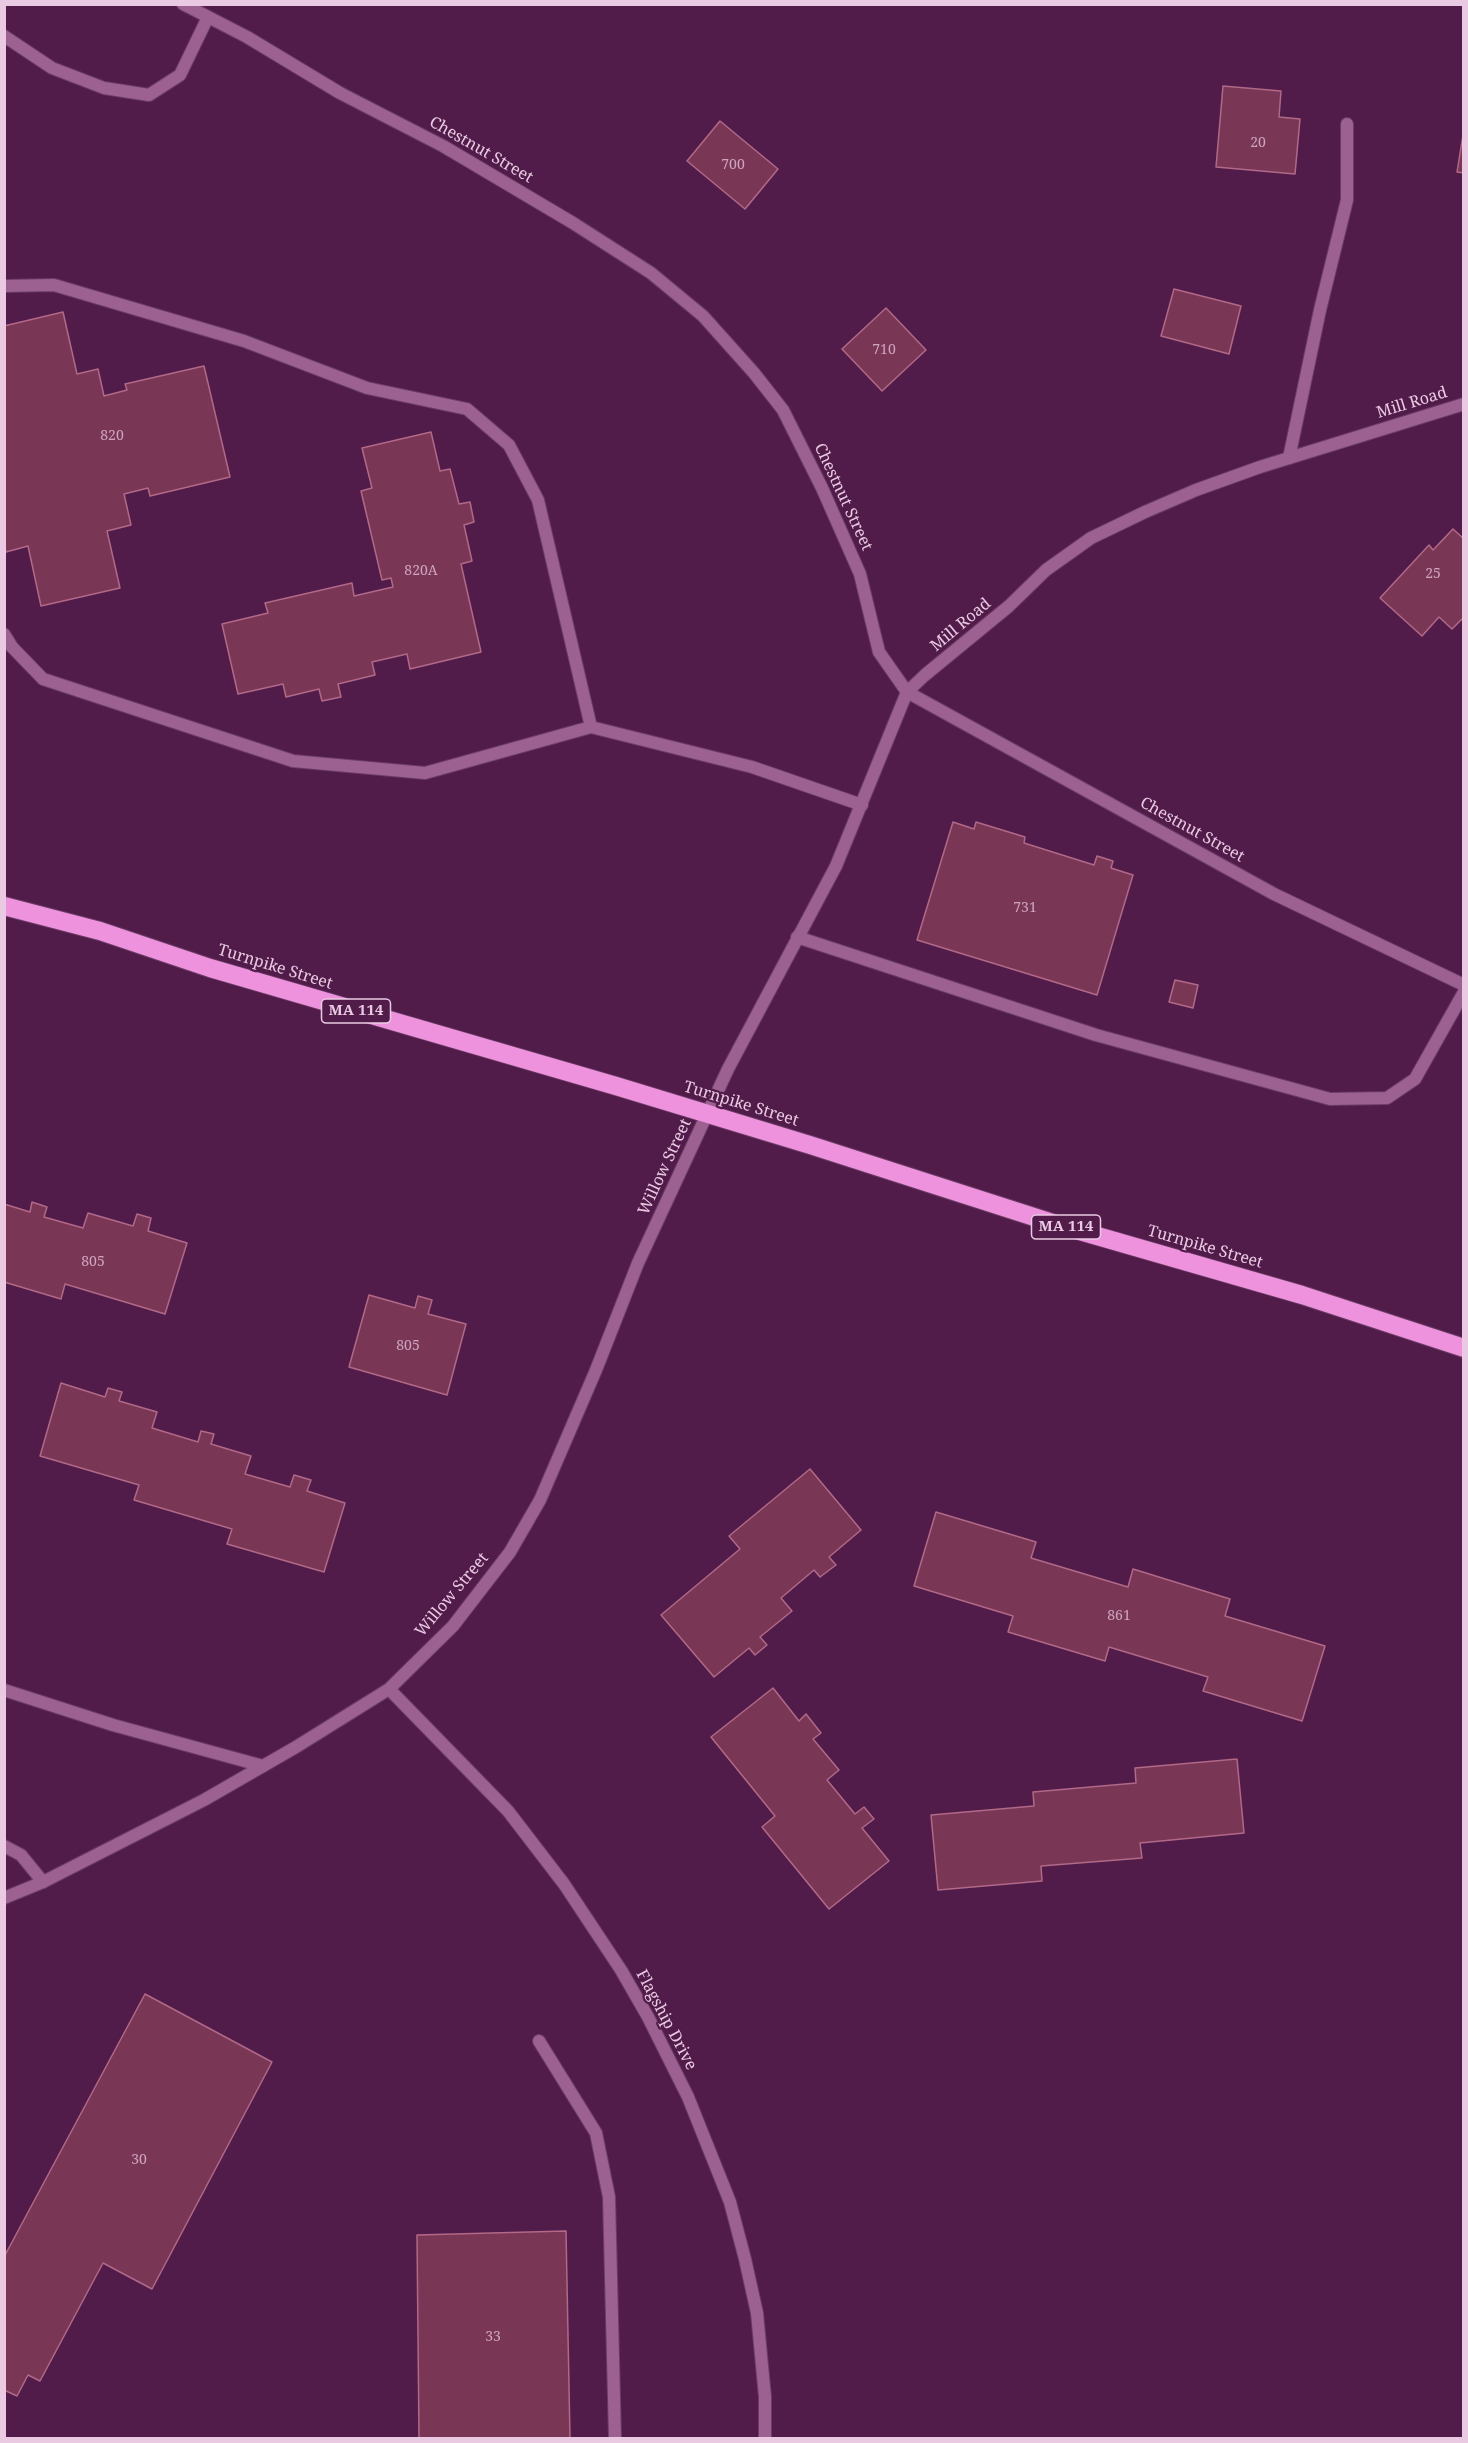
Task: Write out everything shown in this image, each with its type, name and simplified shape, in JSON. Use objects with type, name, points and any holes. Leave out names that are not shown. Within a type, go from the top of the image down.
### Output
[{"type":"highway","name":"Turnpike Street","points":[[4,906],[100,931],[221,971],[810,1145],[1059,1225],[1332,1305],[1464,1348]]},
{"type":"street","name":"Chestnut Street","points":[[183,4],[247,37],[340,93],[443,146],[573,223],[651,273],[703,316],[754,373],[783,410],[822,488],[860,574],[879,652],[907,692],[1275,894],[1464,985]]},
{"type":"street","points":[[4,36],[52,68],[104,88],[148,95],[180,75],[208,17]]},
{"type":"street","points":[[1289,458],[1320,310],[1347,200],[1347,124]]},
{"type":"street","points":[[4,286],[54,285],[244,341],[367,388],[467,409],[509,445],[538,500],[591,727]]},
{"type":"street","name":"Mill Road","points":[[708,1115],[728,1069],[837,866],[907,692],[925,675],[993,620],[1046,570],[1091,538],[1196,490],[1289,458],[1464,404]]},
{"type":"street","points":[[4,634],[12,647],[43,679],[293,761],[425,772],[591,727],[752,767],[862,805]]},
{"type":"street","points":[[797,937],[1096,1035],[1330,1099],[1387,1098],[1415,1079],[1464,992]]},
{"type":"street","name":"Willow Street","points":[[4,1898],[43,1882],[204,1800],[262,1766],[389,1689],[453,1626],[510,1552],[540,1500],[596,1370],[638,1263],[708,1115]]},
{"type":"street","name":"Flagship Drive","points":[[389,1689],[508,1812],[564,1884],[632,1989],[688,2097],[730,2202],[745,2259],[757,2313],[765,2397],[765,2439]]},
{"type":"street","points":[[4,1690],[113,1725],[262,1766]]},
{"type":"street","points":[[4,1846],[21,1855],[43,1882]]},
{"type":"street","points":[[539,2041],[596,2133],[609,2197],[615,2439]]},
{"type":"building","points":[[1223,86],[1281,91],[1279,117],[1300,119],[1295,174],[1216,167]]},
{"type":"building","points":[[720,121],[778,169],[745,209],[687,161]]},
{"type":"building","points":[[1464,129],[1464,173],[1457,172]]},
{"type":"building","points":[[1174,289],[1241,306],[1229,354],[1161,336]]},
{"type":"building","points":[[886,308],[926,350],[882,391],[842,349]]},
{"type":"building","points":[[63,312],[77,374],[98,369],[104,396],[127,390],[125,384],[204,366],[230,477],[150,496],[148,488],[124,494],[131,525],[107,531],[120,588],[41,606],[28,546],[6,552],[4,544],[4,326]]},
{"type":"building","points":[[431,432],[440,471],[450,469],[459,504],[470,502],[474,522],[464,525],[472,561],[461,564],[481,652],[410,669],[407,654],[372,662],[375,675],[338,684],[341,697],[322,701],[319,689],[286,697],[283,684],[238,694],[222,624],[268,613],[265,603],[352,583],[354,596],[393,587],[391,578],[382,580],[361,491],[372,488],[362,448]]},
{"type":"building","points":[[1453,529],[1464,539],[1464,617],[1452,629],[1439,617],[1422,636],[1380,598],[1429,545],[1433,550]]},
{"type":"building","points":[[953,822],[974,829],[976,822],[1025,837],[1024,843],[1094,865],[1097,856],[1113,861],[1111,868],[1133,875],[1097,995],[917,940]]},
{"type":"building","points":[[1175,980],[1198,985],[1193,1008],[1169,1002]]},
{"type":"building","points":[[32,1202],[47,1207],[44,1217],[83,1228],[88,1213],[133,1226],[137,1214],[151,1218],[148,1231],[187,1243],[165,1314],[65,1284],[61,1299],[4,1282],[4,1204],[30,1212]]},
{"type":"building","points":[[369,1295],[415,1308],[418,1296],[432,1300],[428,1314],[466,1324],[447,1395],[349,1367]]},
{"type":"building","points":[[61,1383],[105,1397],[108,1388],[122,1392],[119,1401],[157,1412],[152,1428],[198,1442],[201,1431],[214,1434],[211,1444],[251,1456],[245,1474],[290,1487],[294,1475],[311,1480],[307,1491],[345,1503],[324,1572],[227,1544],[232,1529],[134,1500],[139,1485],[40,1456]]},
{"type":"building","points":[[810,1469],[861,1530],[829,1557],[836,1565],[820,1577],[814,1570],[781,1598],[792,1611],[760,1637],[767,1645],[755,1655],[749,1648],[714,1677],[661,1615],[740,1549],[729,1536]]},
{"type":"building","points":[[936,1512],[1036,1542],[1031,1558],[1128,1587],[1133,1569],[1230,1599],[1225,1616],[1325,1646],[1302,1721],[1203,1691],[1208,1677],[1109,1647],[1105,1661],[1008,1632],[1013,1616],[914,1586]]},
{"type":"building","points":[[773,1688],[799,1721],[806,1714],[821,1733],[813,1739],[839,1770],[827,1780],[855,1814],[864,1807],[874,1819],[862,1828],[889,1861],[829,1909],[762,1827],[775,1816],[711,1737]]},
{"type":"building","points":[[1237,1759],[1244,1833],[1140,1843],[1142,1858],[1041,1866],[1042,1881],[938,1890],[931,1815],[1034,1806],[1033,1792],[1136,1783],[1135,1768]]},
{"type":"building","points":[[145,1994],[272,2062],[152,2289],[103,2263],[40,2381],[28,2375],[17,2396],[4,2390],[4,2257]]},
{"type":"building","points":[[566,2231],[570,2438],[419,2438],[417,2235]]}]
